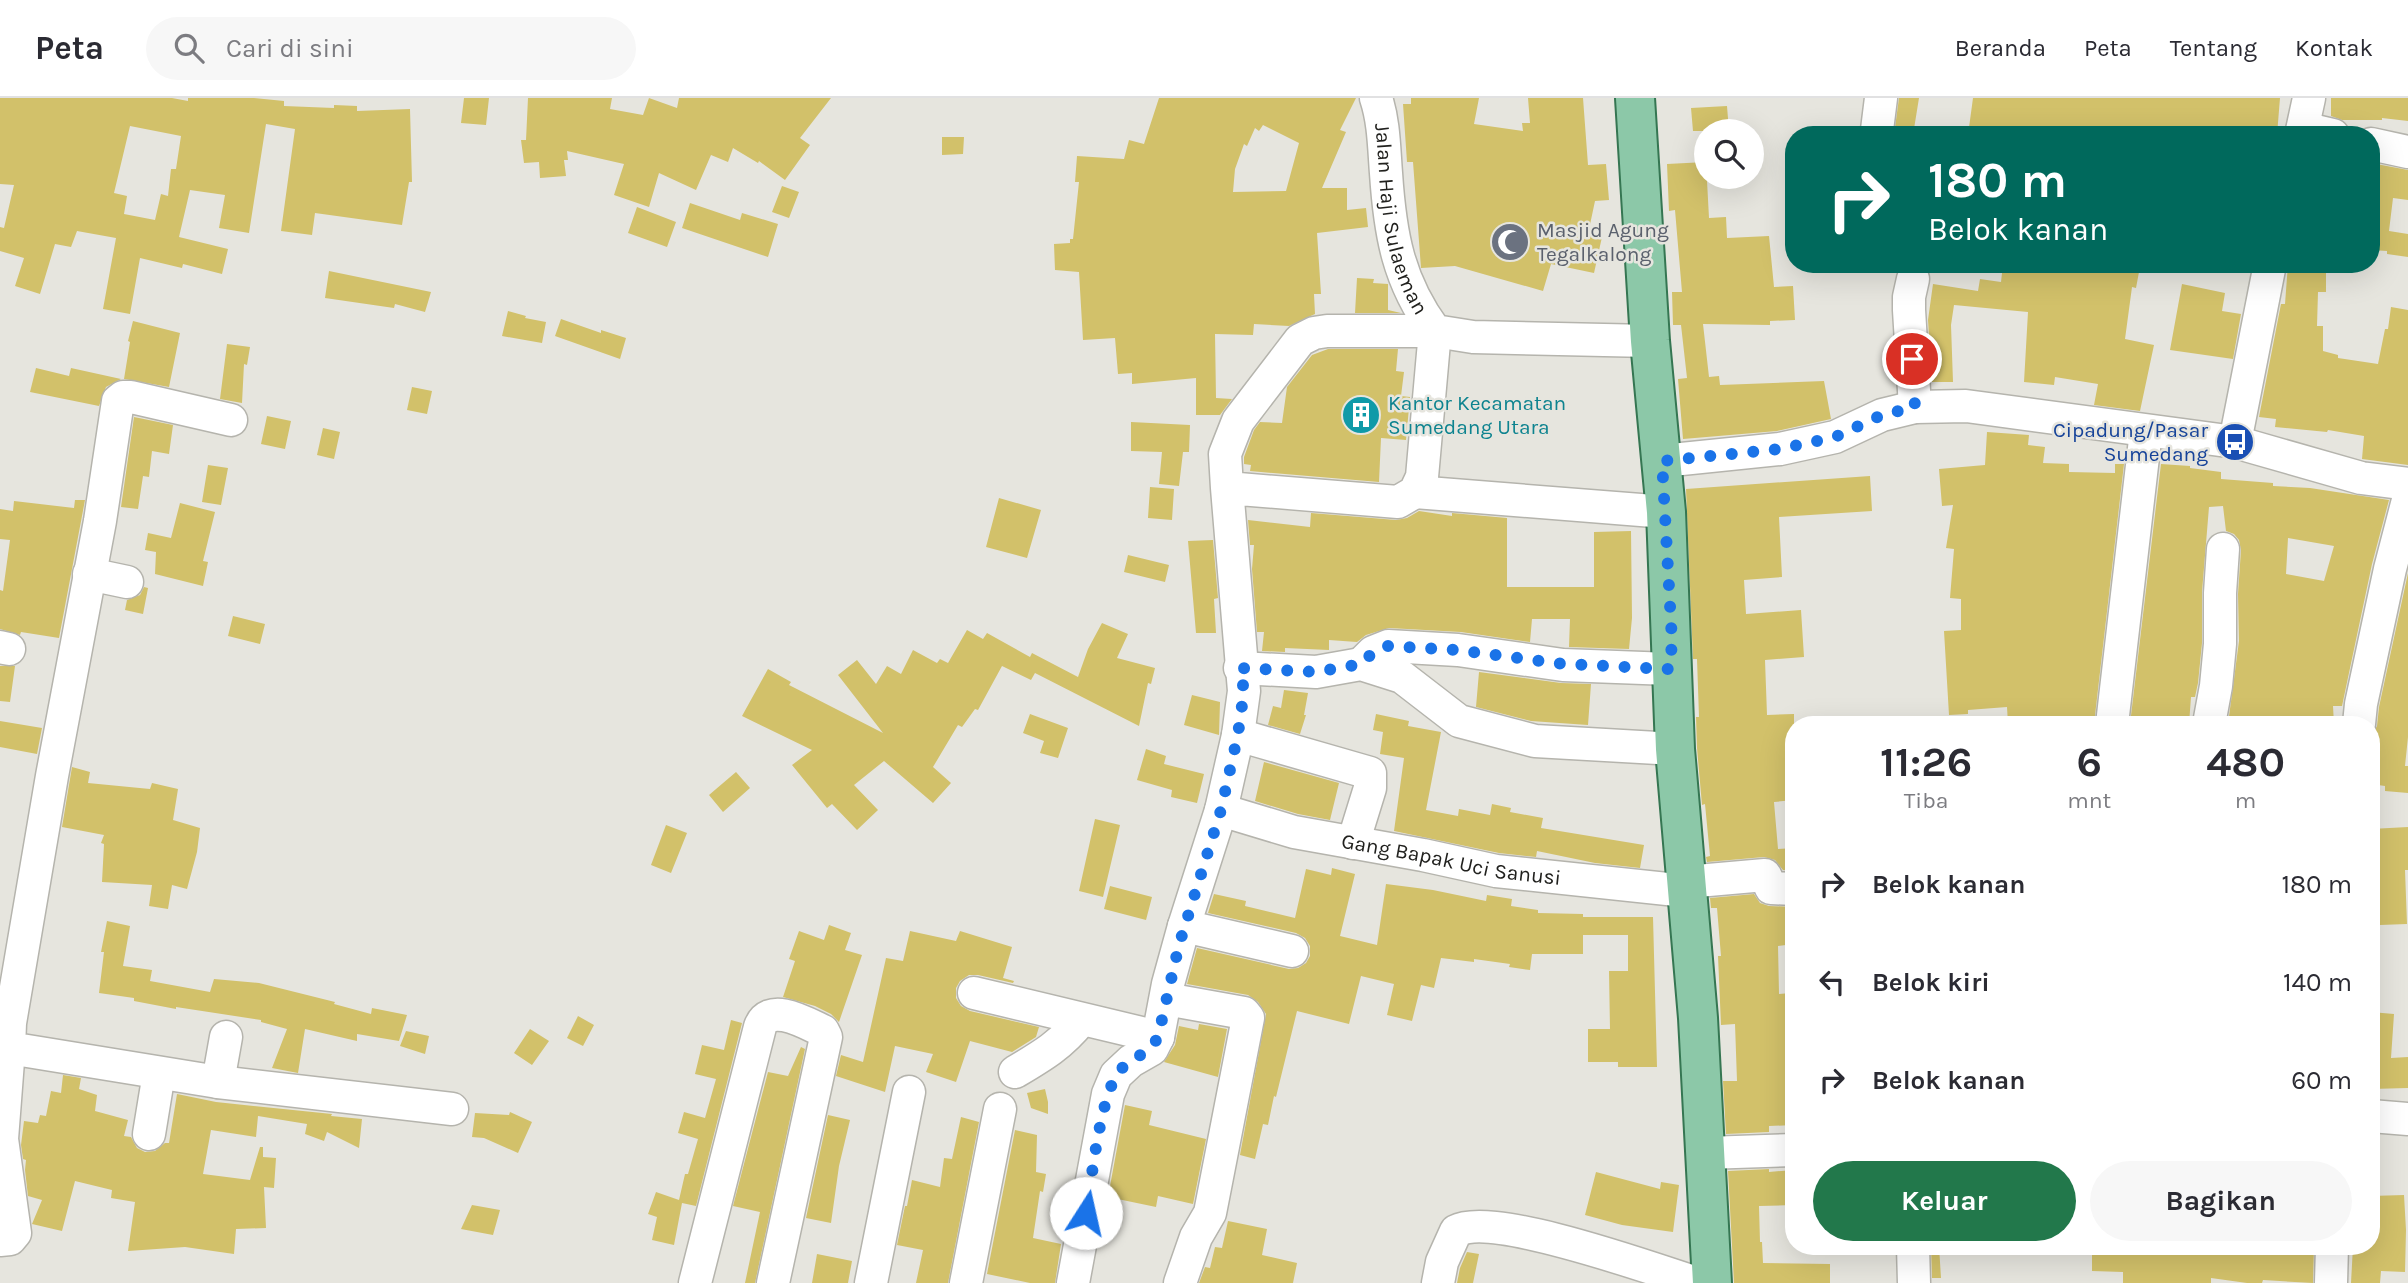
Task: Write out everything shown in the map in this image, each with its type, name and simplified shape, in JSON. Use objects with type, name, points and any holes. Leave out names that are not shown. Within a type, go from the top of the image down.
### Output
[{"type":"main road","points":[[1635,98],[1650,341],[1666,512],[1672,641],[1670,669],[1685,885],[1698,1017],[1712,1283]]},
{"type":"street","name":"Jalan Haji Sulaeman","points":[[1376,98],[1382,115],[1388,206],[1395,251],[1416,306],[1435,331],[1473,337],[1650,341]]},
{"type":"street","points":[[1878,126],[1881,98]]},
{"type":"street","points":[[2380,146],[2408,152]]},
{"type":"street","points":[[2235,442],[2268,273]]},
{"type":"street","points":[[1913,279],[1909,310],[1915,407]]},
{"type":"street","points":[[1073,1283],[1108,1094],[1116,1075],[1152,1049],[1158,1037],[1184,926],[1221,810],[1238,734],[1244,691],[1240,668],[1227,488],[1226,454],[1238,421],[1300,340],[1314,333],[1435,331],[1422,477],[1415,492],[1398,502],[1227,488]]},
{"type":"street","points":[[0,1240],[10,1239],[15,1233],[2,1139],[10,1023],[118,401],[123,397],[131,397],[231,420]]},
{"type":"street","points":[[1662,461],[1780,449],[1835,437],[1882,415],[1915,407],[1966,405],[2235,442],[2361,478],[2408,484]]},
{"type":"street","points":[[2113,716],[2146,431]]},
{"type":"street","points":[[1415,492],[1666,512]]},
{"type":"street","points":[[2360,716],[2390,569],[2408,500]]},
{"type":"street","points":[[2210,716],[2220,644],[2223,549]]},
{"type":"street","points":[[89,574],[127,582]]},
{"type":"street","points":[[1362,664],[1373,652],[1388,646],[1458,650],[1563,664],[1670,669]]},
{"type":"street","points":[[1240,668],[1316,672],[1362,664],[1402,677],[1459,720],[1472,724],[1535,741],[1675,749]]},
{"type":"street","points":[[1238,734],[1370,774],[1370,788],[1353,843]]},
{"type":"street","name":"Gang Bapak Uci Sanusi","points":[[1221,810],[1294,832],[1423,855],[1496,872],[1685,885],[1697,881],[1765,875],[1771,888],[1785,889]]},
{"type":"street","points":[[1184,926],[1292,951]]},
{"type":"street","points":[[974,993],[1158,1037]]},
{"type":"street","points":[[1166,999],[1244,1013],[1248,1018],[1210,1213],[1196,1237],[1180,1283]]},
{"type":"street","points":[[695,1283],[760,1027],[768,1015],[780,1014],[823,1031],[826,1037],[773,1283]]},
{"type":"street","points":[[1015,1072],[1065,1040],[1081,1020]]},
{"type":"street","points":[[218,1082],[226,1037]]},
{"type":"street","points":[[9,1048],[218,1082],[452,1109]]},
{"type":"street","points":[[149,1134],[159,1073]]},
{"type":"street","points":[[871,1283],[909,1092]]},
{"type":"street","points":[[966,1283],[1000,1109]]},
{"type":"street","points":[[2380,1117],[2408,1119]]},
{"type":"street","points":[[1706,1153],[1785,1150]]},
{"type":"street","points":[[1438,1283],[1442,1262],[1455,1231],[1471,1226],[1571,1243],[1697,1283]]},
{"type":"street","points":[[1913,1255],[1914,1283]]},
{"type":"street","points":[[2331,1283],[2332,1255]]},
{"type":"building","points":[[0,98],[172,98],[188,101],[188,98],[254,98],[284,101],[284,106],[357,106],[357,111],[410,109],[412,182],[409,182],[402,225],[315,213],[312,235],[281,231],[295,129],[266,124],[249,233],[219,228],[225,195],[190,190],[179,237],[228,249],[222,274],[183,264],[182,268],[140,258],[130,314],[103,309],[116,238],[77,231],[71,247],[55,244],[40,294],[15,286],[24,258],[0,251],[0,227],[4,228],[14,185],[0,184]],"holes":[[[130,126],[181,136],[176,169],[171,169],[168,196],[161,194],[155,220],[124,214],[127,196],[114,193]]]},
{"type":"building","points":[[464,98],[489,98],[486,125],[461,123]]},
{"type":"building","points":[[528,98],[612,98],[610,109],[643,115],[649,98],[677,108],[679,98],[831,98],[800,138],[810,145],[785,180],[759,161],[758,163],[733,148],[728,162],[711,155],[696,190],[659,173],[649,207],[614,195],[624,164],[567,151],[568,160],[564,160],[566,176],[540,178],[539,162],[524,163],[521,140],[526,140]]},
{"type":"building","points":[[1159,98],[1356,98],[1340,130],[1346,132],[1322,188],[1347,188],[1347,210],[1366,208],[1368,227],[1317,233],[1321,294],[1314,294],[1315,314],[1289,326],[1254,324],[1253,335],[1215,334],[1216,398],[1232,399],[1220,415],[1196,415],[1196,378],[1132,384],[1132,373],[1118,374],[1115,338],[1083,340],[1079,272],[1055,270],[1054,244],[1070,243],[1070,239],[1073,239],[1079,182],[1075,182],[1077,156],[1124,159],[1129,140],[1144,144]],"holes":[[[1263,125],[1299,143],[1286,191],[1233,192],[1235,169],[1244,144],[1247,146],[1255,128],[1259,131]]]},
{"type":"building","points":[[1411,98],[1479,98],[1474,124],[1523,131],[1522,123],[1530,123],[1528,98],[1583,98],[1588,165],[1606,164],[1609,200],[1595,201],[1588,234],[1602,237],[1594,273],[1551,264],[1543,291],[1455,266],[1421,268],[1413,162],[1407,162],[1403,104],[1411,104]]},
{"type":"building","points":[[1899,98],[1919,98],[1914,126],[1895,126]]},
{"type":"building","points":[[1973,98],[2280,98],[2278,126],[1969,126]]},
{"type":"building","points":[[2331,98],[2408,98],[2408,121],[2382,118],[2342,120],[2331,116]]},
{"type":"building","points":[[1727,106],[1728,119],[1694,119],[1693,131],[1691,108]]},
{"type":"building","points":[[942,137],[964,137],[963,154],[942,155]]},
{"type":"building","points":[[1694,163],[1694,189],[1707,189],[1709,218],[1726,217],[1727,238],[1769,236],[1774,287],[1793,286],[1795,320],[1770,321],[1770,325],[1703,324],[1709,377],[1719,376],[1720,385],[1824,381],[1831,419],[1777,431],[1683,439],[1678,379],[1687,378],[1681,325],[1673,325],[1672,292],[1682,292],[1675,210],[1669,211],[1667,164]]},
{"type":"building","points":[[2380,165],[2408,170],[2408,200],[2393,198],[2389,231],[2408,234],[2408,257],[2387,254],[2387,251],[2380,251]]},
{"type":"building","points":[[782,186],[799,192],[789,218],[772,212]]},
{"type":"building","points":[[690,203],[740,220],[742,213],[778,224],[768,257],[682,228]]},
{"type":"building","points":[[637,207],[676,222],[667,247],[628,233]]},
{"type":"building","points":[[329,271],[431,292],[425,312],[395,304],[394,308],[325,298]]},
{"type":"building","points":[[2002,273],[2139,273],[2136,288],[2132,287],[2125,339],[2154,345],[2140,411],[2094,405],[2098,384],[2055,377],[2054,385],[2024,382],[2028,312],[1954,305],[1951,325],[1953,382],[1932,382],[1928,320],[1933,284],[1978,291],[1980,279],[2001,282]]},
{"type":"building","points":[[2287,273],[2326,273],[2326,292],[2318,292],[2317,326],[2323,326],[2323,351],[2338,355],[2338,358],[2378,364],[2391,307],[2408,310],[2408,465],[2362,459],[2364,436],[2328,430],[2275,427],[2276,419],[2259,417],[2281,304],[2285,304]]},
{"type":"building","points":[[1357,278],[1374,279],[1373,283],[1388,284],[1388,310],[1401,313],[1355,313]]},
{"type":"building","points":[[2182,284],[2225,293],[2222,311],[2241,314],[2233,359],[2170,350]]},
{"type":"building","points":[[508,311],[546,322],[542,343],[502,336]]},
{"type":"building","points":[[561,319],[601,333],[601,330],[626,338],[620,359],[555,336]]},
{"type":"building","points":[[133,321],[180,333],[169,387],[124,379]]},
{"type":"building","points":[[227,344],[250,347],[247,365],[244,364],[242,403],[220,399]]},
{"type":"building","points":[[1328,349],[1398,349],[1396,371],[1404,372],[1401,396],[1410,397],[1406,440],[1381,438],[1379,482],[1250,471],[1251,465],[1244,464],[1244,457],[1254,430],[1260,422],[1282,423],[1287,387],[1312,355]]},
{"type":"building","points":[[36,368],[69,376],[71,368],[121,379],[106,387],[99,406],[30,392]]},
{"type":"building","points":[[412,387],[432,391],[427,414],[407,410]]},
{"type":"building","points":[[267,416],[291,421],[285,449],[261,444]]},
{"type":"building","points":[[134,417],[173,425],[169,454],[152,451],[149,477],[143,476],[138,509],[121,507]]},
{"type":"building","points":[[1131,422],[1190,425],[1189,452],[1183,452],[1179,486],[1159,484],[1162,452],[1131,451]]},
{"type":"building","points":[[323,428],[340,432],[334,459],[317,455]]},
{"type":"building","points":[[1987,432],[2029,435],[2028,445],[2045,447],[2043,463],[2069,464],[2069,472],[2115,473],[2115,464],[2124,464],[2095,716],[2008,716],[2007,707],[1968,710],[1968,714],[1949,715],[1944,631],[1961,630],[1961,599],[1950,598],[1954,549],[1946,548],[1953,505],[1942,506],[1939,469],[1985,465]]},
{"type":"building","points":[[2161,464],[2221,472],[2221,479],[2273,483],[2273,486],[2310,488],[2389,500],[2372,564],[2342,706],[2333,706],[2334,716],[2229,716],[2239,641],[2241,550],[2239,540],[2226,531],[2223,506],[2209,507],[2202,592],[2202,643],[2198,683],[2195,697],[2191,697],[2190,716],[2131,716]],"holes":[[[2288,538],[2334,546],[2324,581],[2286,574]]]},
{"type":"building","points":[[208,465],[228,468],[221,505],[202,502]]},
{"type":"building","points":[[1870,476],[1872,511],[1779,517],[1782,577],[1744,580],[1746,614],[1801,610],[1804,657],[1765,660],[1767,715],[1794,714],[1785,716],[1785,801],[1774,802],[1778,849],[1785,849],[1785,870],[1775,860],[1764,857],[1707,862],[1706,857],[1710,856],[1697,748],[1697,659],[1693,659],[1686,489]]},
{"type":"building","points":[[1150,487],[1174,489],[1172,520],[1148,518]]},
{"type":"building","points":[[999,498],[1041,510],[1027,558],[986,547]]},
{"type":"building","points":[[75,500],[85,500],[59,638],[21,632],[20,635],[0,629],[0,590],[3,591],[10,540],[0,539],[0,509],[13,511],[14,501],[74,508]]},
{"type":"building","points":[[180,503],[215,512],[203,561],[208,562],[203,586],[155,574],[156,552],[145,550],[148,533],[171,538]]},
{"type":"building","points":[[1419,511],[1452,516],[1452,513],[1507,518],[1507,587],[1594,587],[1594,532],[1631,531],[1632,618],[1629,649],[1569,647],[1570,619],[1532,619],[1530,642],[1461,632],[1389,628],[1366,635],[1357,642],[1329,640],[1329,650],[1285,648],[1285,652],[1262,651],[1264,632],[1257,632],[1252,569],[1254,545],[1250,545],[1248,520],[1310,527],[1311,513],[1396,520],[1407,518]]},
{"type":"building","points":[[1213,540],[1218,598],[1214,599],[1216,633],[1196,633],[1188,541]]},
{"type":"building","points":[[1128,555],[1169,565],[1165,582],[1124,572]]},
{"type":"building","points":[[2408,573],[2408,737],[2405,766],[2408,766],[2408,793],[2385,791],[2385,786],[2380,785],[2379,707]]},
{"type":"building","points":[[144,587],[148,588],[143,614],[125,610],[127,600],[140,595]]},
{"type":"building","points":[[233,616],[265,624],[260,644],[228,636]]},
{"type":"building","points":[[1102,623],[1128,634],[1117,658],[1155,668],[1151,684],[1148,683],[1139,726],[1035,673],[1031,680],[1002,666],[978,710],[975,709],[962,727],[958,725],[933,767],[951,783],[933,803],[884,761],[854,785],[878,810],[857,830],[832,804],[827,808],[792,765],[812,750],[742,716],[768,669],[791,682],[789,685],[883,733],[838,675],[857,660],[876,684],[887,666],[901,674],[913,650],[937,663],[940,659],[948,663],[967,630],[983,639],[987,633],[1030,657],[1032,653],[1078,677],[1088,649]]},
{"type":"building","points":[[0,666],[15,666],[10,702],[0,701]]},
{"type":"building","points":[[1479,672],[1561,683],[1591,684],[1588,725],[1531,721],[1476,707]]},
{"type":"building","points":[[1284,690],[1308,693],[1306,715],[1300,734],[1268,725],[1273,706],[1281,708]]},
{"type":"building","points":[[1192,695],[1220,702],[1219,735],[1184,725]]},
{"type":"building","points":[[1030,714],[1068,728],[1058,758],[1040,753],[1044,741],[1023,733]]},
{"type":"building","points":[[1376,714],[1409,721],[1408,726],[1441,732],[1426,810],[1458,816],[1459,809],[1490,815],[1492,804],[1511,808],[1510,812],[1543,818],[1541,828],[1644,845],[1640,868],[1595,863],[1537,851],[1536,857],[1499,853],[1394,831],[1404,758],[1380,754],[1383,732],[1373,730]]},
{"type":"building","points":[[0,721],[42,728],[37,754],[0,747]]},
{"type":"building","points":[[1146,749],[1166,756],[1164,764],[1204,774],[1197,803],[1171,797],[1172,790],[1137,780]]},
{"type":"building","points":[[1264,762],[1339,783],[1330,820],[1255,801]]},
{"type":"building","points":[[72,767],[90,772],[88,783],[150,789],[152,783],[178,789],[173,820],[200,828],[187,889],[172,885],[168,909],[149,906],[152,885],[102,882],[104,844],[101,843],[104,835],[62,827]]},
{"type":"building","points":[[736,772],[750,788],[723,812],[709,795]]},
{"type":"building","points":[[1095,819],[1120,825],[1103,897],[1079,891]]},
{"type":"building","points":[[666,825],[687,833],[671,873],[651,865]]},
{"type":"building","points":[[2408,827],[2408,870],[2405,870],[2407,924],[2380,925],[2380,829]]},
{"type":"building","points":[[1332,868],[1355,874],[1340,936],[1377,945],[1386,884],[1486,901],[1487,895],[1512,899],[1511,906],[1538,910],[1538,913],[1583,914],[1583,917],[1653,917],[1657,1067],[1618,1067],[1618,1062],[1588,1062],[1588,1029],[1610,1029],[1609,971],[1628,971],[1628,935],[1583,935],[1583,954],[1532,954],[1530,970],[1474,959],[1474,962],[1441,958],[1434,988],[1421,985],[1412,1021],[1387,1015],[1394,984],[1361,976],[1349,1024],[1297,1011],[1276,1097],[1274,1096],[1268,1125],[1263,1124],[1255,1159],[1240,1155],[1266,1014],[1258,1002],[1248,995],[1187,984],[1197,948],[1289,969],[1306,963],[1310,956],[1310,946],[1305,938],[1296,933],[1208,913],[1214,894],[1246,901],[1245,906],[1295,918],[1306,869],[1331,875]]},
{"type":"building","points":[[1110,886],[1152,897],[1146,920],[1104,909]]},
{"type":"building","points":[[1754,894],[1760,903],[1785,907],[1785,945],[1778,946],[1779,994],[1785,994],[1785,1125],[1769,1126],[1769,1132],[1726,1134],[1723,1081],[1737,1081],[1735,1024],[1721,1025],[1718,956],[1721,956],[1717,908],[1711,908],[1710,898]]},
{"type":"building","points":[[107,921],[130,926],[123,966],[152,970],[150,981],[210,992],[214,979],[259,983],[371,1014],[372,1008],[407,1015],[399,1041],[357,1034],[357,1041],[305,1029],[298,1073],[272,1068],[287,1029],[261,1020],[176,1009],[134,1001],[134,998],[99,993],[104,952],[101,952]]},
{"type":"building","points":[[829,925],[851,933],[845,950],[862,955],[839,1022],[831,1014],[815,1006],[783,997],[795,961],[789,959],[799,931],[824,940]]},
{"type":"building","points":[[910,931],[956,941],[960,931],[1012,947],[1003,978],[1014,981],[1013,983],[969,975],[960,981],[956,988],[956,998],[961,1006],[970,1011],[1039,1027],[1036,1037],[1012,1052],[970,1041],[956,1082],[926,1072],[933,1054],[895,1046],[885,1092],[836,1076],[841,1055],[863,1062],[886,958],[903,961]]},
{"type":"building","points":[[2380,1013],[2394,1014],[2391,1058],[2408,1057],[2408,1088],[2380,1089]]},
{"type":"building","points":[[578,1016],[594,1025],[583,1046],[567,1038]]},
{"type":"building","points":[[731,1020],[742,1023],[696,1206],[682,1203],[674,1245],[652,1240],[657,1217],[648,1214],[656,1192],[679,1200],[698,1139],[678,1133],[684,1112],[705,1118],[716,1079],[695,1074],[702,1045],[724,1050]]},
{"type":"building","points":[[1199,1024],[1227,1029],[1218,1077],[1164,1062],[1175,1045],[1179,1026],[1198,1030]]},
{"type":"building","points":[[530,1029],[549,1041],[532,1065],[514,1053]]},
{"type":"building","points":[[406,1031],[429,1036],[425,1054],[400,1046]]},
{"type":"building","points":[[801,1047],[805,1049],[755,1283],[745,1283],[760,1212],[733,1206],[768,1072],[788,1076]]},
{"type":"building","points":[[63,1075],[81,1078],[79,1089],[97,1095],[95,1111],[128,1120],[124,1136],[131,1137],[137,1148],[145,1152],[155,1151],[169,1143],[177,1094],[216,1102],[362,1119],[359,1148],[327,1132],[324,1141],[305,1134],[307,1124],[258,1116],[256,1137],[211,1130],[203,1174],[250,1180],[260,1147],[263,1147],[263,1157],[276,1158],[274,1188],[264,1187],[266,1228],[236,1229],[234,1254],[185,1247],[128,1251],[135,1202],[111,1198],[112,1190],[75,1181],[62,1231],[32,1224],[42,1200],[28,1196],[26,1160],[23,1159],[21,1145],[24,1121],[38,1123],[40,1115],[46,1116],[51,1091],[61,1093]]},
{"type":"building","points":[[1045,1089],[1048,1114],[1031,1108],[1027,1093]]},
{"type":"building","points":[[1125,1105],[1152,1111],[1149,1125],[1206,1139],[1193,1204],[1158,1196],[1156,1207],[1108,1197]]},
{"type":"building","points":[[510,1112],[532,1122],[518,1153],[484,1138],[472,1137],[475,1113],[509,1115]]},
{"type":"building","points":[[828,1115],[850,1120],[839,1166],[831,1223],[806,1218]]},
{"type":"building","points":[[961,1117],[979,1122],[948,1283],[916,1283],[923,1250],[897,1245],[912,1180],[940,1187],[944,1158],[952,1159]]},
{"type":"building","points":[[1015,1130],[1037,1135],[1036,1172],[1046,1174],[1043,1192],[1040,1191],[1033,1238],[1061,1244],[1055,1283],[1030,1283],[987,1274]]},
{"type":"building","points":[[1728,1171],[1785,1171],[1785,1205],[1759,1206],[1763,1263],[1830,1264],[1830,1283],[1734,1283]]},
{"type":"building","points":[[1596,1172],[1660,1189],[1661,1182],[1679,1185],[1673,1232],[1622,1225],[1585,1215]]},
{"type":"building","points":[[2404,1195],[2405,1272],[2381,1271],[2380,1283],[2351,1283],[2353,1255],[2380,1255],[2380,1196]]},
{"type":"building","points":[[472,1205],[500,1210],[493,1235],[461,1229]]},
{"type":"building","points":[[1228,1221],[1267,1229],[1262,1255],[1297,1263],[1293,1283],[1199,1283],[1205,1267],[1210,1268],[1215,1247],[1222,1248]]},
{"type":"building","points":[[1467,1252],[1479,1254],[1473,1283],[1457,1283],[1460,1268]]},
{"type":"building","points":[[817,1254],[852,1261],[848,1283],[812,1283]]},
{"type":"building","points":[[1931,1255],[1940,1255],[1941,1278],[1932,1278]]},
{"type":"building","points":[[2092,1255],[2314,1255],[2313,1283],[2263,1280],[2262,1283],[2247,1283],[2211,1278],[2211,1283],[2123,1283],[2123,1272],[2092,1271]]},
{"type":"place","name":"Masjid Agung Tegalkalong","points":[[1510,242]]},
{"type":"place","name":"Kantor Kecamatan Sumedang Utara","points":[[1361,415]]},
{"type":"place","name":"Cipadung/Pasar Sumedang","points":[[2235,442]]},
{"type":"route","points":[[1086,1213],[1108,1094],[1116,1075],[1152,1049],[1158,1037],[1168,984],[1221,810],[1238,734],[1244,691],[1240,668],[1316,672],[1362,664],[1373,652],[1388,646],[1458,650],[1563,664],[1670,669],[1672,641],[1662,461],[1780,449],[1835,437],[1882,415],[1915,407],[1912,359]]}]
